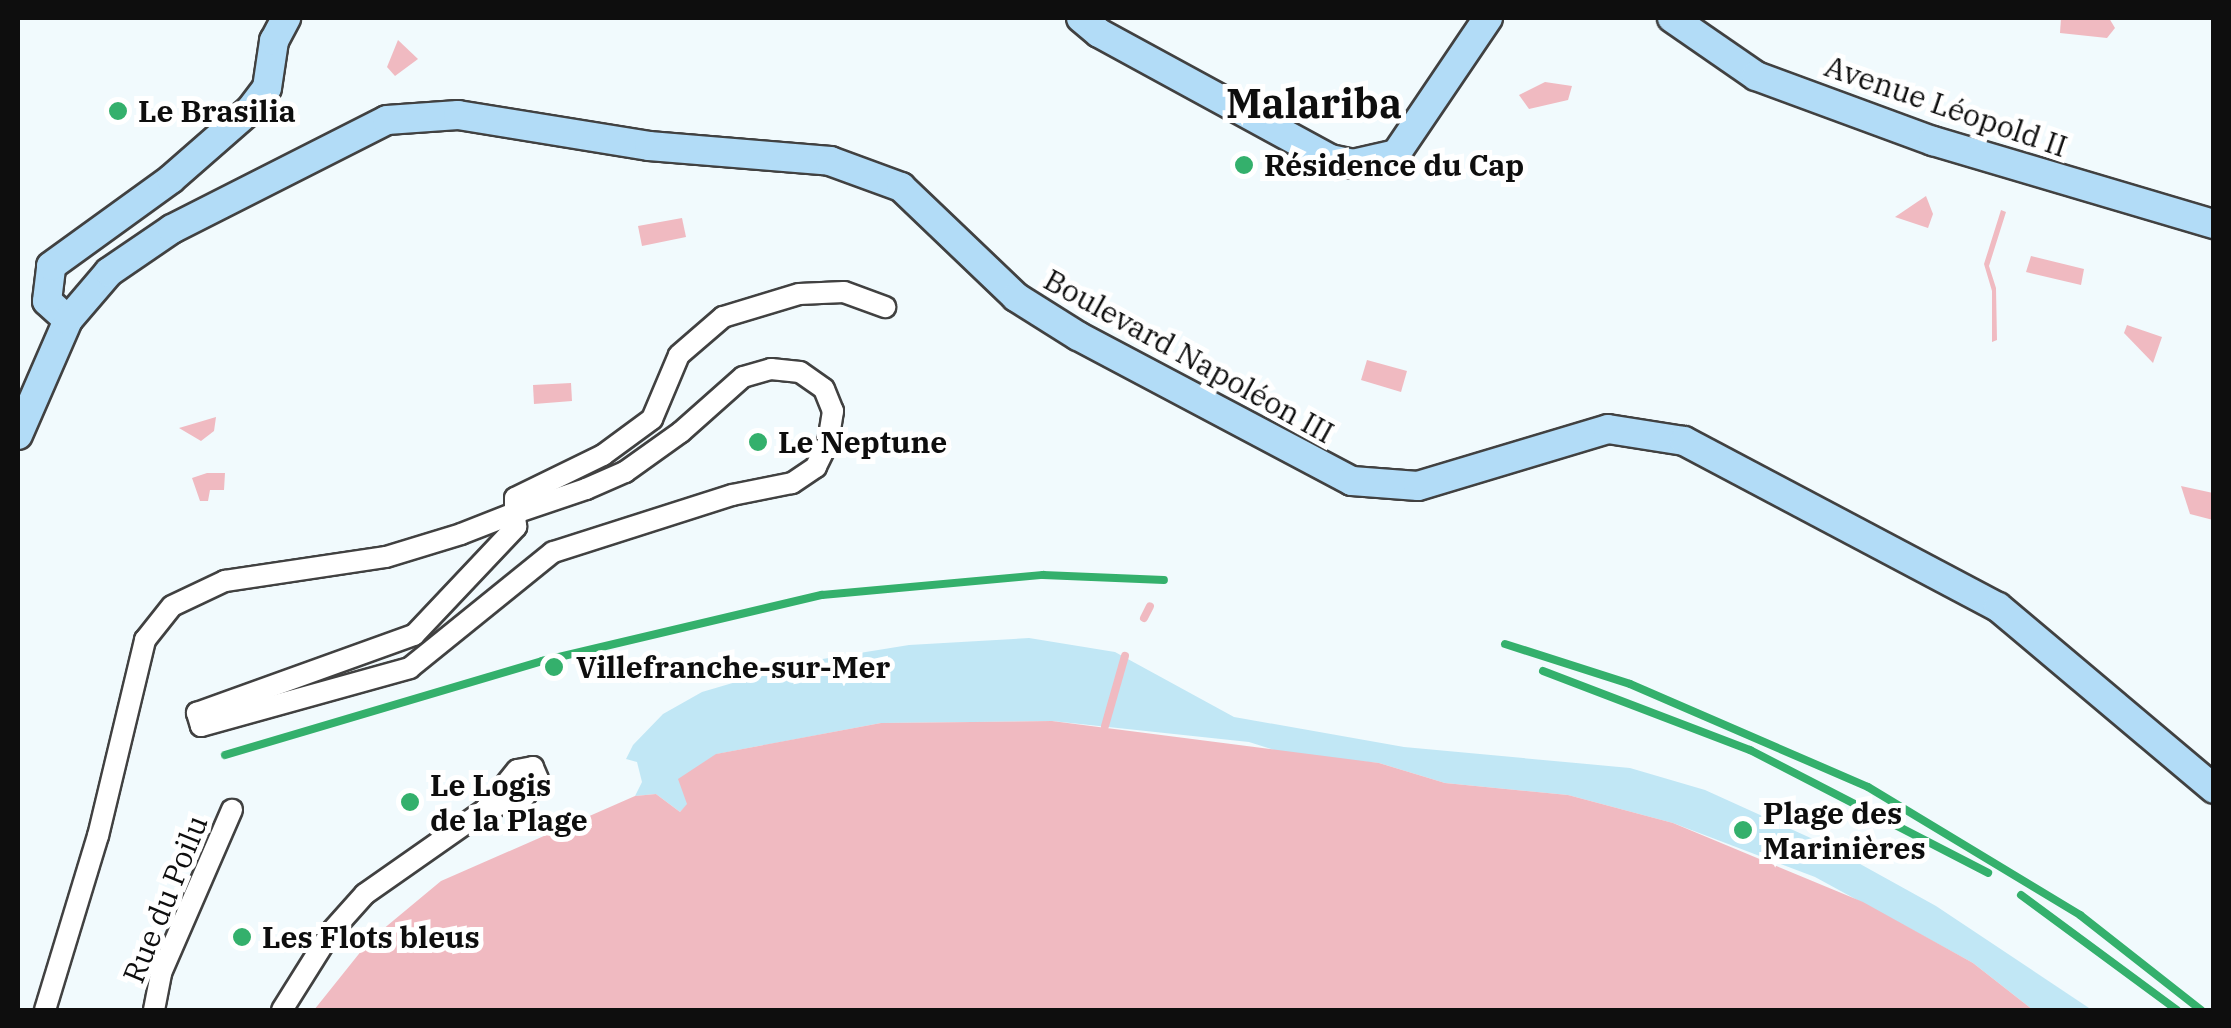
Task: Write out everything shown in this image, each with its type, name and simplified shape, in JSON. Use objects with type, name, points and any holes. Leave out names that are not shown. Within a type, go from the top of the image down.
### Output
[{"type":"main road","points":[[68,320],[47,301],[51,266],[171,179],[251,110],[267,88],[274,41],[286,18]]},
{"type":"main road","points":[[1081,18],[1099,34],[1330,159],[1352,164],[1396,154],[1488,18]]},
{"type":"main road","name":"Avenue Léopold II","points":[[1672,18],[1756,76],[1933,140],[2214,224]]},
{"type":"main road","name":"Boulevard Napoléon III","points":[[18,435],[68,320],[109,272],[172,229],[387,120],[458,115],[649,146],[830,161],[901,188],[1016,297],[1078,336],[1352,481],[1418,486],[1608,429],[1684,441],[1998,607],[2214,789]]},
{"type":"street","points":[[45,1010],[98,836],[145,640],[172,606],[214,584],[386,557],[515,513],[625,472],[742,377],[772,369],[800,372],[824,389],[833,411],[816,466],[792,484],[578,541],[553,552],[410,668],[201,726],[197,713],[208,705],[384,651],[414,635],[516,527],[515,513],[515,498],[527,488],[604,455],[652,419],[679,355],[723,318],[799,294],[844,292],[885,307]]},
{"type":"street","name":"Rue du Poilu","points":[[154,1010],[161,974],[232,810]]},
{"type":"street","points":[[282,1010],[331,932],[366,894],[485,810]]},
{"type":"sand","name":"Plage des Marinières","points":[[1029,638],[1115,652],[1234,717],[1404,747],[1630,768],[1705,790],[1824,844],[1936,906],[2092,1010],[2033,1010],[1973,963],[1815,877],[1673,823],[1568,795],[1445,783],[1379,763],[1290,755],[1249,742],[1052,721],[881,723],[717,754],[684,790],[688,804],[680,812],[656,794],[635,796],[642,782],[637,762],[626,759],[633,745],[663,714],[702,692],[804,662],[909,645]]},
{"type":"shaded area","points":[[2061,18],[2109,18],[2115,28],[2107,38],[2060,33]]},
{"type":"shaded area","points":[[398,40],[418,59],[395,76],[387,67]]},
{"type":"shaded area","points":[[1545,82],[1572,86],[1568,100],[1529,109],[1519,95]]},
{"type":"shaded area","points":[[1926,196],[1933,214],[1928,228],[1895,217]]},
{"type":"shaded area","points":[[2001,210],[2006,212],[1989,266],[1996,288],[1997,340],[1992,342],[1992,291],[1984,264]]},
{"type":"shaded area","points":[[682,218],[686,237],[642,246],[638,226]]},
{"type":"shaded area","points":[[2031,256],[2084,269],[2081,285],[2026,272]]},
{"type":"shaded area","points":[[2127,325],[2162,337],[2153,363],[2124,333]]},
{"type":"shaded area","points":[[1367,360],[1407,371],[1401,392],[1361,380]]},
{"type":"shaded area","points":[[571,383],[572,401],[534,404],[533,385]]},
{"type":"shaded area","points":[[216,417],[214,431],[201,441],[179,428]]},
{"type":"shaded area","points":[[225,473],[224,490],[210,490],[208,501],[200,501],[192,478]]},
{"type":"shaded area","points":[[2181,486],[2213,493],[2213,520],[2190,514]]},
{"type":"shaded area","points":[[1052,721],[1379,763],[1445,783],[1568,795],[1673,823],[1863,902],[1973,963],[2033,1010],[314,1010],[370,940],[441,881],[635,796],[656,794],[680,812],[687,804],[678,779],[716,754],[881,723]]},
{"type":"waterway","points":[[1144,618],[1150,606]]},
{"type":"waterway","points":[[1105,726],[1125,656]]},
{"type":"railway","points":[[225,755],[542,661],[822,595],[1043,575],[1164,580]]},
{"type":"railway","points":[[1505,644],[1630,684],[1868,787],[2080,915],[2201,1010]]},
{"type":"railway","points":[[1543,671],[1750,750],[1988,873]]},
{"type":"railway","points":[[2021,895],[2177,1010]]},
{"type":"place","name":"Le Brasilia","points":[[118,111]]},
{"type":"place","name":"Résidence du Cap","points":[[1244,165]]},
{"type":"place","name":"Le Neptune","points":[[758,442]]},
{"type":"place","name":"Villefranche-sur-Mer","points":[[554,667]]},
{"type":"place","name":"Le Logis de la Plage","points":[[410,802]]},
{"type":"place","name":"Plage des Marinières","points":[[1743,830]]},
{"type":"place","name":"Les Flots bleus","points":[[242,937]]},
{"type":"district","name":"Malariba","points":[[1314,103]]}]
